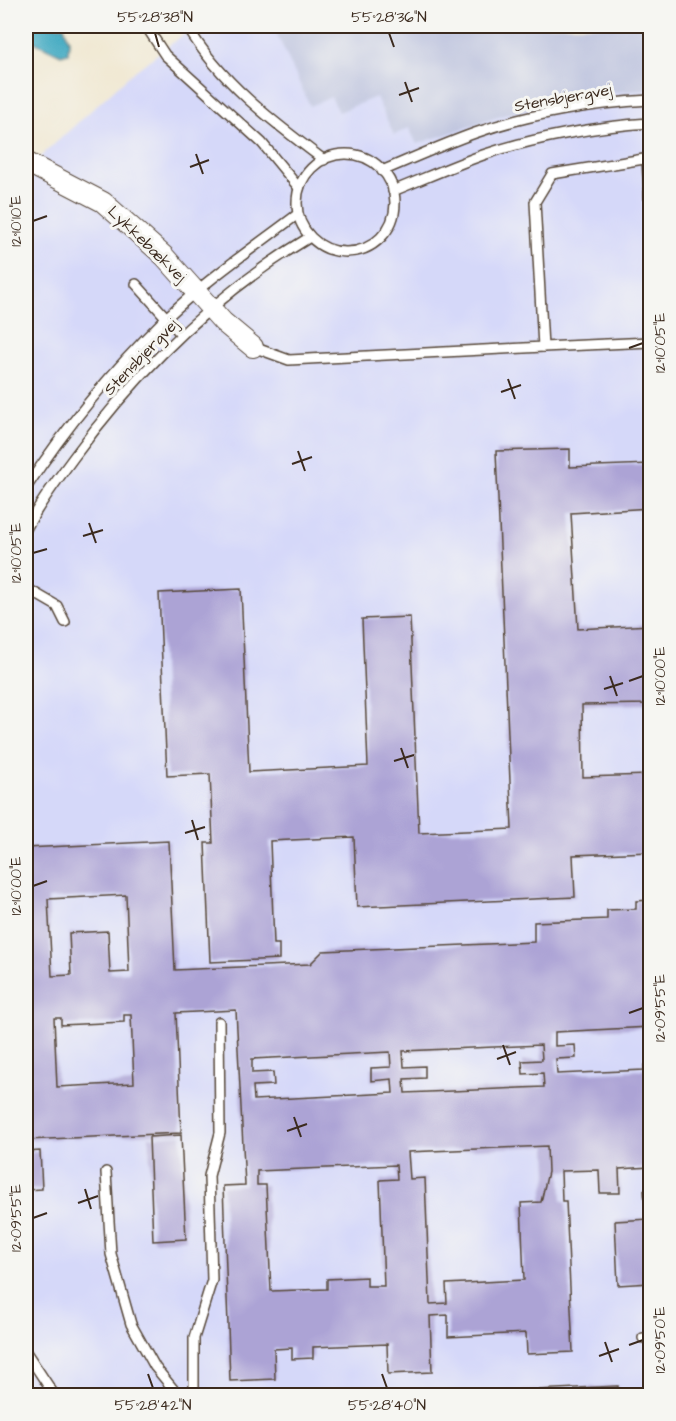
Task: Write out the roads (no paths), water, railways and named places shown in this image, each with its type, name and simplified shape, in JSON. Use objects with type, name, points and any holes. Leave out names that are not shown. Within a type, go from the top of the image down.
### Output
[{"type":"street","name":"Lykkebækvej","points":[[26,162],[103,202],[164,256],[210,309],[253,347]]},
{"type":"lane","points":[[146,26],[165,55],[262,143],[299,188]]},
{"type":"lane","points":[[188,26],[214,64],[243,93],[292,136],[324,160]]},
{"type":"lane","name":"Stensbjergvej","points":[[382,171],[476,132],[586,107],[651,100]]},
{"type":"lane","points":[[393,191],[484,154],[590,130],[651,123]]},
{"type":"lane","points":[[349,154],[372,162],[389,181],[393,191],[394,208],[391,222],[374,244],[362,250],[341,252],[321,246],[310,237],[302,225],[298,214],[299,188],[313,167],[324,160],[336,155],[349,154]]},
{"type":"lane","points":[[543,347],[535,202],[552,174],[649,158],[651,214]]},
{"type":"lane","name":"Stensbjergvej","points":[[26,488],[76,417],[166,319],[196,292],[298,214]]},
{"type":"lane","name":"Stensbjergvej","points":[[26,529],[93,430],[181,334],[278,256],[310,237]]},
{"type":"lane","points":[[136,284],[181,334]]},
{"type":"lane","points":[[253,347],[290,360],[651,342]]},
{"type":"lane","points":[[26,588],[57,606],[65,622]]},
{"type":"lane","points":[[194,1395],[194,1338],[212,1280],[209,1176],[220,1133],[219,1022]]},
{"type":"lane","points":[[106,1172],[111,1254],[131,1324],[155,1367],[179,1395]]},
{"type":"lane","points":[[26,1352],[55,1395]]},
{"type":"lane","points":[[26,1391],[28,1395]]},
{"type":"water","points":[[26,26],[64,26],[69,41],[68,53],[61,55],[26,38]]}]
